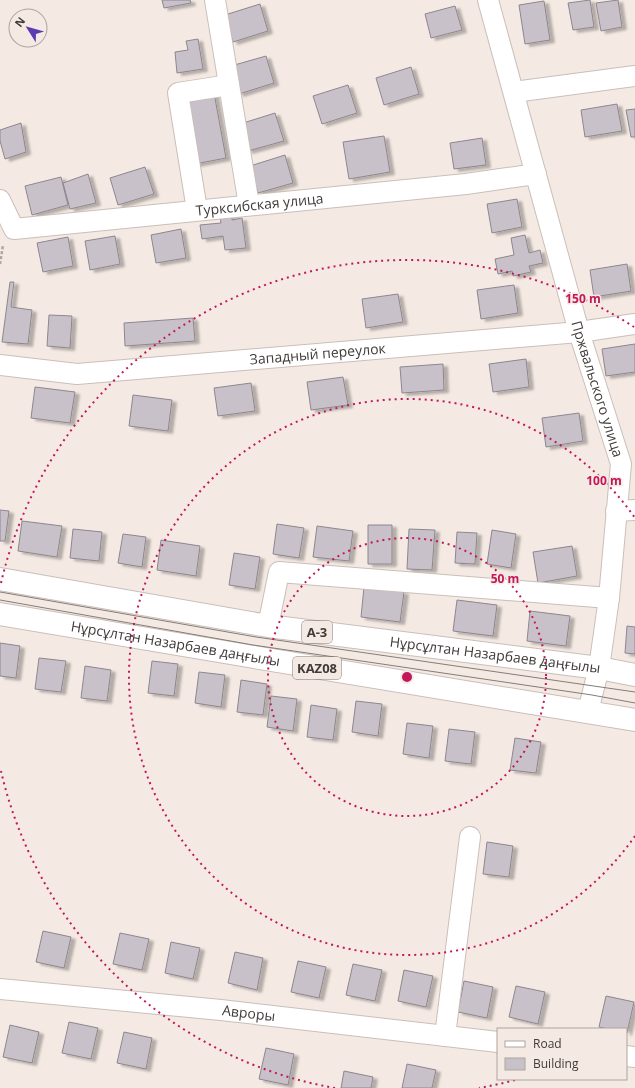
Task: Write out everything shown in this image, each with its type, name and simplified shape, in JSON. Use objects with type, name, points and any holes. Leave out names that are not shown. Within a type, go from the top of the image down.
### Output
[{"type":"highway","name":"Нұрсұлтан Назарбаев даңғылы","points":[[0,579],[268,626],[599,668],[635,675]]},
{"type":"highway","name":"Нұрсұлтан Назарбаев даңғылы","points":[[0,614],[262,659],[588,711],[635,720]]},
{"type":"street","points":[[215,0],[249,205]]},
{"type":"street","name":"Пржвальского улица","points":[[488,0],[579,332],[621,464],[626,511],[609,598],[599,668],[588,711]]},
{"type":"street","points":[[514,92],[635,76]]},
{"type":"street","points":[[197,210],[178,93],[229,85]]},
{"type":"street","name":"Турксибская улица","points":[[0,200],[14,229],[466,184],[536,174]]},
{"type":"street","name":"Западный переулок","points":[[0,365],[77,374],[579,332],[635,324]]},
{"type":"street","points":[[268,626],[279,572],[609,598]]},
{"type":"street","points":[[445,1036],[470,837]]},
{"type":"street","name":"Авроры","points":[[0,989],[221,1010],[497,1042]]},
{"type":"building","points":[[162,0],[190,0],[191,3],[164,8]]},
{"type":"building","points":[[590,0],[594,27],[573,30],[568,3]]},
{"type":"building","points":[[618,0],[622,27],[601,31],[596,3]]},
{"type":"building","points":[[544,1],[550,40],[525,44],[519,5]]},
{"type":"building","points":[[260,4],[268,31],[233,42],[225,15]]},
{"type":"building","points":[[455,6],[462,30],[431,38],[425,14]]},
{"type":"building","points":[[198,39],[203,69],[177,73],[175,52],[188,50],[186,41]]},
{"type":"building","points":[[266,56],[274,83],[239,94],[231,66]]},
{"type":"building","points":[[411,67],[419,94],[384,105],[376,78]]},
{"type":"building","points":[[348,85],[357,113],[322,124],[313,96]]},
{"type":"building","points":[[214,93],[226,158],[195,164],[183,98]]},
{"type":"building","points":[[617,104],[622,131],[585,137],[581,110]]},
{"type":"building","points":[[635,109],[635,137],[631,137],[626,110]]},
{"type":"building","points":[[275,113],[284,141],[248,151],[240,124]]},
{"type":"building","points":[[21,123],[26,152],[5,159],[0,141],[0,130]]},
{"type":"building","points":[[384,136],[390,172],[349,179],[343,142]]},
{"type":"building","points":[[482,138],[486,165],[454,169],[450,143]]},
{"type":"building","points":[[285,155],[293,183],[258,193],[250,166]]},
{"type":"building","points":[[145,167],[154,194],[118,205],[110,178]]},
{"type":"building","points":[[88,174],[96,203],[70,209],[63,183]]},
{"type":"building","points":[[61,177],[68,205],[32,215],[25,186]]},
{"type":"building","points":[[517,199],[522,227],[492,233],[487,204]]},
{"type":"building","points":[[232,215],[232,220],[242,218],[246,248],[225,250],[223,236],[202,239],[200,225],[221,223],[220,217]]},
{"type":"building","points":[[181,229],[186,258],[156,263],[151,235]]},
{"type":"building","points":[[525,235],[529,253],[540,250],[543,263],[529,266],[531,272],[513,276],[512,271],[498,274],[495,259],[514,255],[511,238]]},
{"type":"building","points":[[115,236],[120,264],[90,270],[85,241]]},
{"type":"building","points":[[68,237],[73,266],[43,272],[37,243]]},
{"type":"building","points":[[627,264],[631,291],[594,297],[590,270]]},
{"type":"building","points":[[10,282],[14,282],[11,307],[32,310],[28,344],[2,342]]},
{"type":"building","points":[[514,285],[518,313],[481,319],[477,290]]},
{"type":"building","points":[[398,294],[403,322],[366,328],[362,299]]},
{"type":"building","points":[[49,315],[72,316],[70,348],[47,346]]},
{"type":"building","points":[[193,318],[195,341],[125,346],[124,323]]},
{"type":"building","points":[[635,344],[635,372],[606,376],[602,349]]},
{"type":"building","points":[[526,359],[529,387],[493,392],[489,364]]},
{"type":"building","points":[[443,364],[444,390],[402,393],[400,367]]},
{"type":"building","points":[[343,377],[348,405],[311,410],[307,382]]},
{"type":"building","points":[[251,383],[255,411],[218,416],[214,388]]},
{"type":"building","points":[[35,387],[75,392],[70,423],[31,418]]},
{"type":"building","points":[[133,395],[172,400],[168,431],[129,426]]},
{"type":"building","points":[[579,413],[583,441],[546,447],[542,418]]},
{"type":"building","points":[[0,510],[9,511],[5,541],[0,541]]},
{"type":"building","points":[[22,521],[62,526],[57,557],[18,551]]},
{"type":"building","points":[[277,524],[304,528],[299,558],[273,554]]},
{"type":"building","points":[[368,525],[392,525],[392,564],[368,564]]},
{"type":"building","points":[[317,526],[353,531],[349,561],[313,557]]},
{"type":"building","points":[[73,529],[102,532],[99,561],[70,558]]},
{"type":"building","points":[[409,529],[435,530],[432,570],[407,569]]},
{"type":"building","points":[[492,530],[516,534],[511,568],[487,564]]},
{"type":"building","points":[[457,532],[477,533],[475,564],[455,563]]},
{"type":"building","points":[[123,534],[146,537],[142,567],[118,563]]},
{"type":"building","points":[[161,540],[200,546],[196,576],[157,570]]},
{"type":"building","points":[[572,546],[577,576],[538,583],[533,552]]},
{"type":"building","points":[[234,553],[260,557],[255,589],[229,585]]},
{"type":"building","points":[[364,587],[404,592],[400,622],[361,617]]},
{"type":"building","points":[[457,600],[497,605],[493,636],[453,631]]},
{"type":"building","points":[[530,611],[570,616],[566,646],[527,641]]},
{"type":"building","points":[[627,626],[635,627],[635,654],[625,653]]},
{"type":"building","points":[[0,643],[20,646],[16,678],[0,676]]},
{"type":"building","points":[[39,658],[66,661],[61,692],[35,689]]},
{"type":"building","points":[[152,661],[178,664],[174,696],[148,693]]},
{"type":"building","points":[[85,666],[111,670],[107,701],[81,698]]},
{"type":"building","points":[[199,672],[225,675],[221,707],[195,703]]},
{"type":"building","points":[[241,680],[267,684],[263,715],[237,712]]},
{"type":"building","points":[[271,696],[297,699],[293,731],[267,727]]},
{"type":"building","points":[[356,701],[382,704],[378,736],[352,732]]},
{"type":"building","points":[[311,705],[337,709],[333,740],[307,737]]},
{"type":"building","points":[[407,723],[433,726],[429,758],[403,754]]},
{"type":"building","points":[[449,729],[475,732],[471,764],[445,761]]},
{"type":"building","points":[[515,738],[541,742],[536,773],[510,770]]},
{"type":"building","points":[[487,842],[513,846],[509,877],[483,874]]},
{"type":"building","points":[[43,931],[71,937],[64,968],[36,962]]},
{"type":"building","points":[[120,933],[149,939],[142,970],[113,964]]},
{"type":"building","points":[[171,942],[200,948],[193,979],[165,973]]},
{"type":"building","points":[[235,952],[263,958],[257,990],[228,983]]},
{"type":"building","points":[[298,961],[326,967],[319,998],[291,992]]},
{"type":"building","points":[[353,964],[382,970],[375,1001],[346,995]]},
{"type":"building","points":[[404,970],[433,976],[426,1007],[398,1001]]},
{"type":"building","points":[[464,981],[493,987],[487,1018],[458,1012]]},
{"type":"building","points":[[516,986],[545,992],[538,1024],[509,1017]]},
{"type":"building","points":[[606,996],[634,1002],[627,1033],[627,1028],[599,1027]]},
{"type":"building","points":[[69,1022],[98,1028],[91,1059],[62,1053]]},
{"type":"building","points":[[10,1025],[39,1032],[32,1063],[3,1057]]},
{"type":"building","points":[[124,1032],[152,1038],[146,1069],[117,1063]]},
{"type":"building","points":[[266,1048],[294,1054],[288,1085],[259,1079]]},
{"type":"building","points":[[407,1064],[436,1070],[432,1088],[402,1088]]},
{"type":"building","points":[[344,1071],[373,1077],[371,1088],[341,1088]]},
{"type":"tram line","points":[[0,592],[256,637],[635,692]]},
{"type":"tram line","points":[[0,600],[253,645],[592,695],[635,703]]}]
